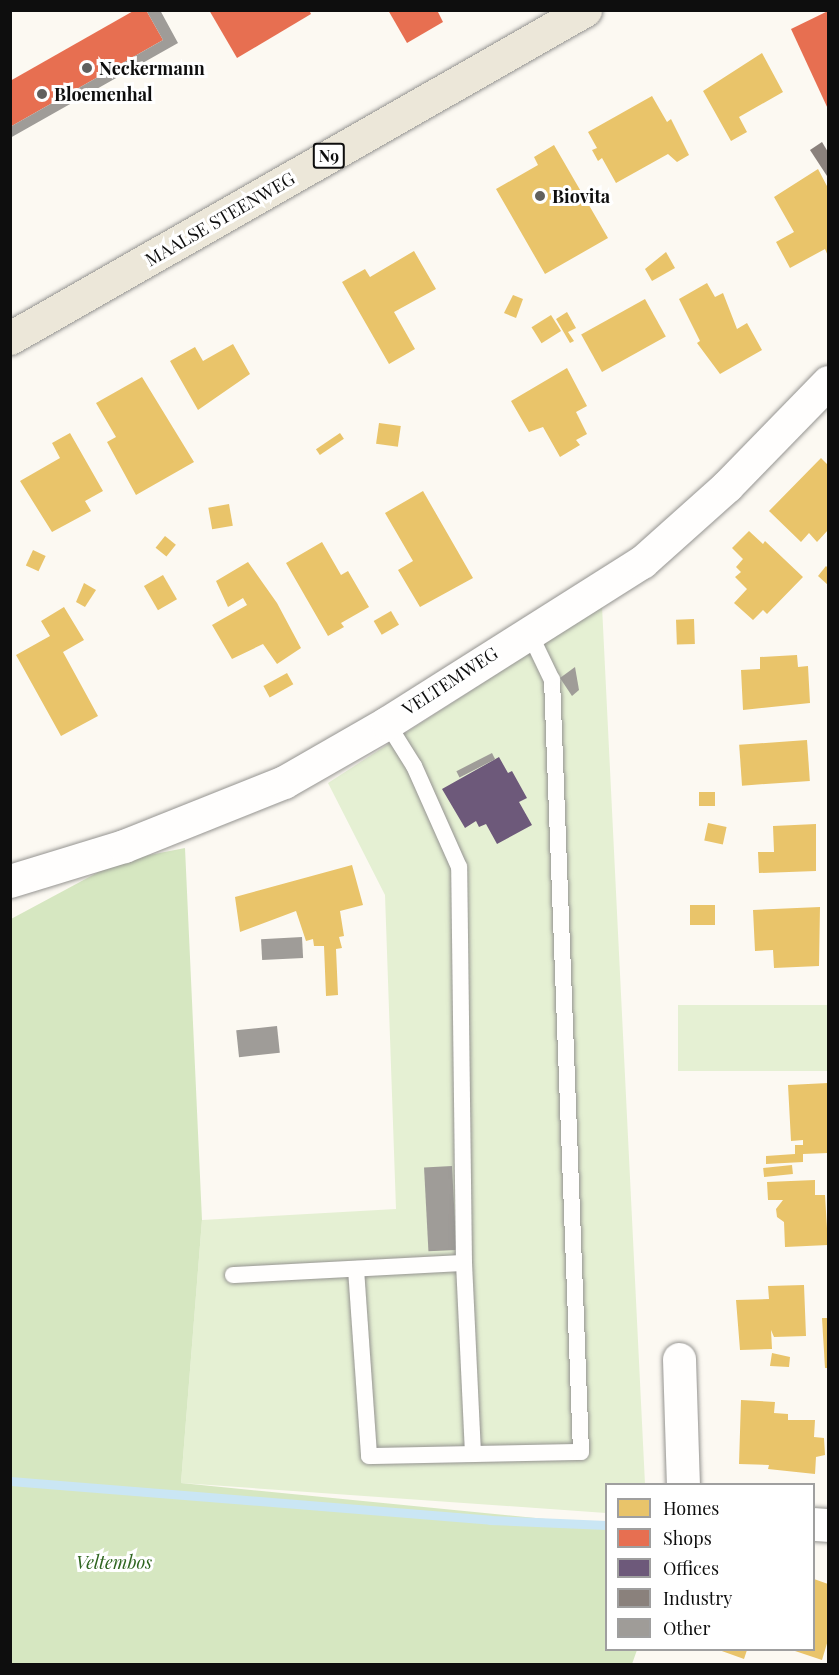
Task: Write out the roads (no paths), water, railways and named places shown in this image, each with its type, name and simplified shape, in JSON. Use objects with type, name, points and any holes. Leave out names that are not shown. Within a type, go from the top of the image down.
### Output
[{"type":"main road","name":"MAALSE STEENWEG","points":[[10,338],[585,10]]},
{"type":"street","name":"VELTEMWEG","points":[[10,881],[124,846],[284,782],[387,723],[528,630],[642,562],[727,486],[828,382]]},
{"type":"street","points":[[679,1359],[683,1483]]},
{"type":"lane","points":[[356,1269],[369,1456],[581,1452],[552,680],[528,630]]},
{"type":"lane","points":[[387,723],[414,766],[459,867],[464,1263],[473,1454]]},
{"type":"lane","points":[[233,1275],[464,1263]]},
{"type":"waterway","points":[[10,1481],[490,1520],[605,1525]]},
{"type":"place","name":"Neckermann","points":[[87,68]]},
{"type":"place","name":"Bloemenhal","points":[[42,94]]},
{"type":"place","name":"Biovita","points":[[540,196]]},
{"type":"park label","name":"Veltembos","points":[[114,1562]]}]
